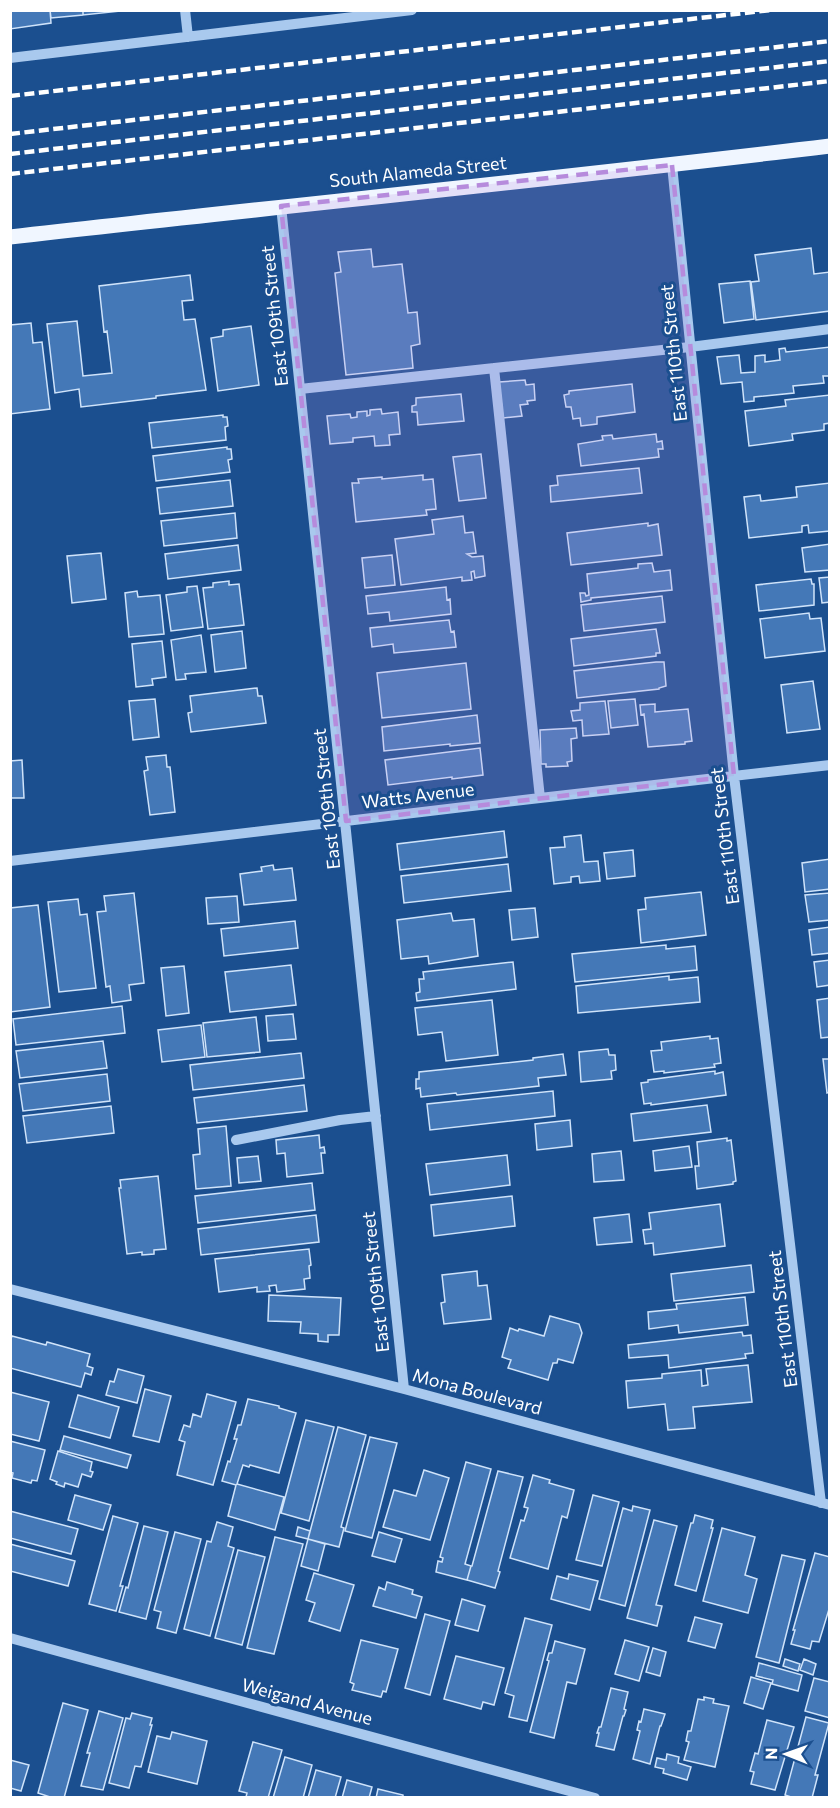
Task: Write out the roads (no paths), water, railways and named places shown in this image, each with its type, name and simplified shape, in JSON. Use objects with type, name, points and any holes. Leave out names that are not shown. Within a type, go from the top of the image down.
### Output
[{"type":"main road","name":"South Alameda Street","points":[[10,237],[830,146]]},
{"type":"street","points":[[185,10],[188,37]]},
{"type":"street","points":[[10,58],[412,10]]},
{"type":"street","name":"East 110th Street","points":[[672,165],[734,776],[825,1504]]},
{"type":"street","name":"East 109th Street","points":[[280,206],[404,1389]]},
{"type":"street","points":[[300,389],[690,347],[830,329]]},
{"type":"street","points":[[494,368],[540,798]]},
{"type":"street","name":"Watts Avenue","points":[[10,861],[830,765]]},
{"type":"street","points":[[236,1140],[340,1120],[376,1116]]},
{"type":"street","name":"Mona Boulevard","points":[[10,1289],[404,1389],[825,1504]]},
{"type":"street","name":"Weigand Avenue","points":[[10,1638],[595,1797]]},
{"type":"railway","points":[[10,96],[771,10]]},
{"type":"railway","points":[[10,134],[830,41]]},
{"type":"railway","points":[[10,154],[830,61]]},
{"type":"railway","points":[[10,174],[830,81]]}]
